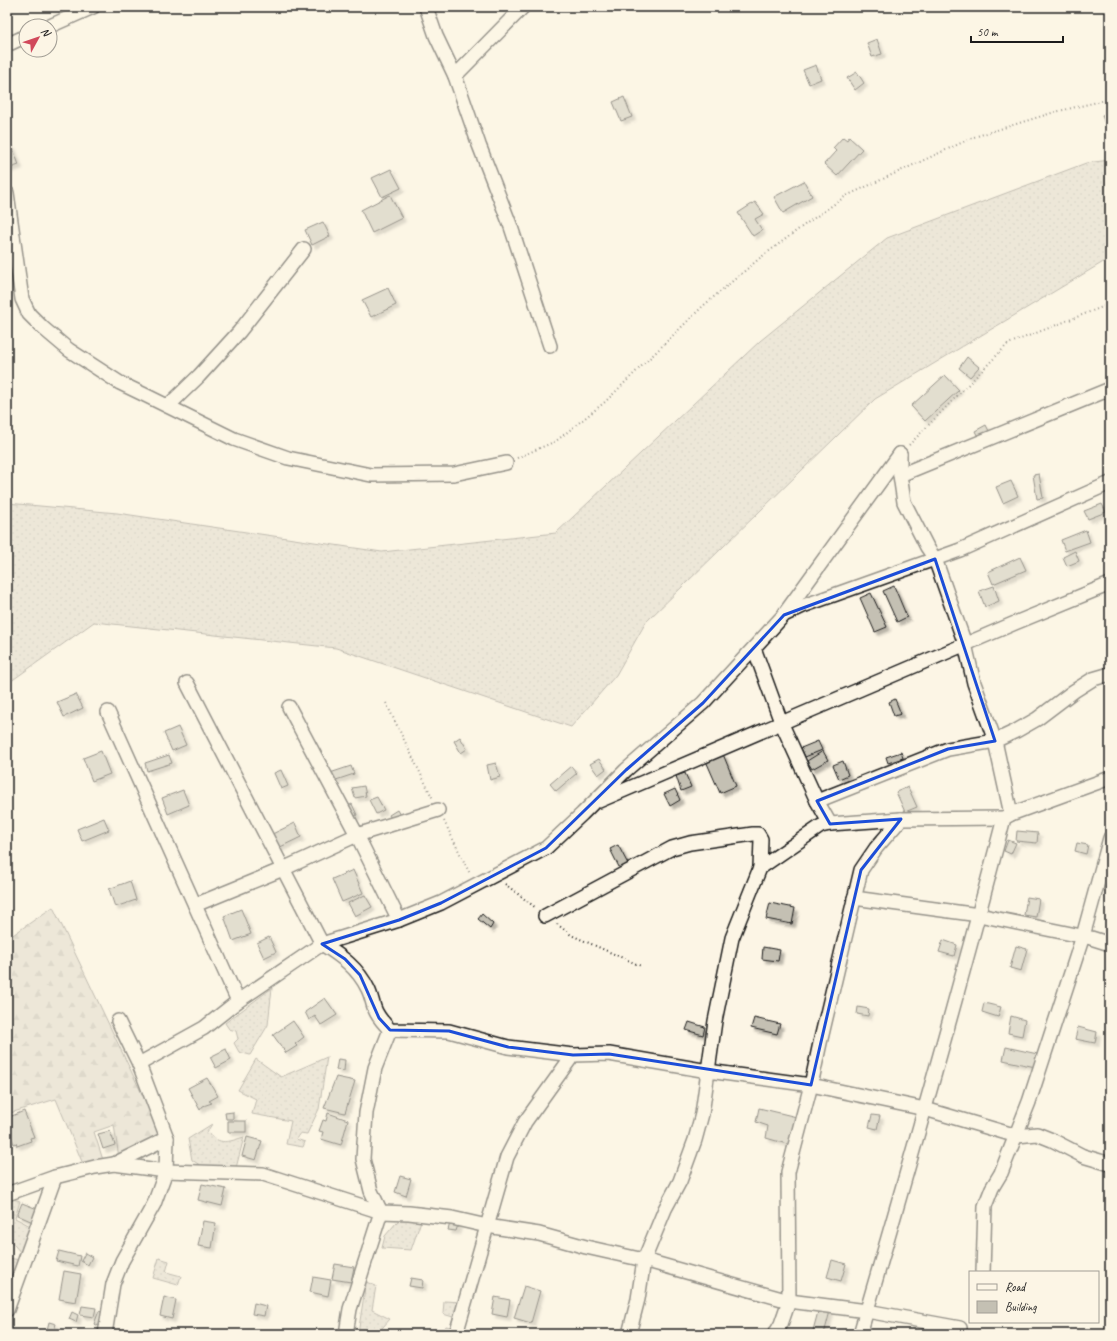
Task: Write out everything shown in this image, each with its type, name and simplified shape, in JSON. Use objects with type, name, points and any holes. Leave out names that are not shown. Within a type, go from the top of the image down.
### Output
[{"type":"street","points":[[58,22],[93,7]]},
{"type":"street","points":[[426,7],[436,36],[454,76],[511,227],[550,346]]},
{"type":"street","points":[[454,76],[523,7]]},
{"type":"street","points":[[7,45],[18,40]]},
{"type":"street","points":[[7,193],[22,298],[29,314],[69,350],[120,383],[234,439],[288,458],[371,476],[454,474],[506,463]]},
{"type":"street","points":[[168,406],[199,376],[239,332],[304,249]]},
{"type":"street","points":[[900,475],[1110,389]]},
{"type":"street","points":[[860,1334],[925,1109],[978,915],[1008,816],[995,741],[974,683],[965,644],[935,559],[927,547],[904,502],[900,475],[900,454]]},
{"type":"street","points":[[139,1064],[204,1028],[238,1001],[322,944],[399,920],[441,903],[546,848],[626,770],[703,703],[784,615],[900,454]]},
{"type":"street","points":[[784,615],[803,606],[966,548],[1110,483]]},
{"type":"street","points":[[592,804],[781,722],[1110,584]]},
{"type":"street","points":[[754,648],[781,722],[817,801],[830,824]]},
{"type":"street","points":[[817,801],[948,749],[995,741],[1037,719],[1074,691],[1093,680],[1110,674]]},
{"type":"street","points":[[187,683],[322,944],[345,959],[360,975],[369,990],[374,1008],[379,1018],[390,1030],[449,1031],[508,1047],[574,1055],[609,1054],[708,1071],[812,1085],[925,1109],[1016,1136],[1037,1134],[1083,1156],[1110,1164]]},
{"type":"street","points":[[289,707],[357,835],[399,920]]},
{"type":"street","points":[[108,712],[238,1001]]},
{"type":"street","points":[[760,868],[821,826],[830,824],[901,820],[1008,816],[1110,778]]},
{"type":"street","points":[[195,905],[283,869],[357,835],[438,810]]},
{"type":"street","points":[[774,1334],[778,1331],[789,1301],[788,1172],[812,1085],[854,898],[861,870],[876,848],[901,820]]},
{"type":"street","points":[[545,916],[672,848],[690,843],[753,834],[758,834],[761,839],[760,868],[732,938],[723,979],[702,1114],[695,1140],[680,1181],[665,1209],[644,1260],[638,1299],[629,1334]]},
{"type":"street","points":[[983,1271],[985,1206],[992,1188],[1002,1173],[1016,1136],[1083,936],[1110,838]]},
{"type":"street","points":[[854,898],[978,915],[1083,936],[1110,944]]},
{"type":"street","points":[[105,1334],[113,1284],[122,1261],[154,1204],[166,1171],[167,1138],[139,1064],[118,1021]]},
{"type":"street","points":[[346,1334],[350,1309],[381,1212],[371,1191],[363,1159],[366,1113],[375,1068],[390,1030]]},
{"type":"street","points":[[456,1334],[508,1157],[525,1122],[574,1055]]},
{"type":"street","points":[[7,1194],[54,1177],[114,1164],[167,1138]]},
{"type":"street","points":[[114,1164],[166,1171],[263,1174],[381,1212],[409,1213],[452,1218],[487,1226],[540,1234],[586,1247],[644,1260],[789,1301],[867,1311],[963,1327]]},
{"type":"street","points":[[7,1310],[54,1177]]},
{"type":"path","points":[[506,463],[556,441],[605,402],[703,306],[760,258],[846,196],[974,137],[1055,112],[1110,99]]},
{"type":"path","points":[[900,454],[1008,344],[1110,304]]},
{"type":"path","points":[[386,703],[475,884]]},
{"type":"path","points":[[494,876],[571,935],[641,966]]},
{"type":"highlighted area","points":[[935,559],[995,741],[948,749],[817,801],[830,824],[901,819],[861,870],[811,1085],[609,1054],[573,1055],[508,1047],[449,1031],[390,1030],[379,1018],[360,975],[345,959],[322,944],[399,920],[441,903],[546,848],[626,770],[703,703],[784,615]]},
{"type":"green space","points":[[1110,160],[1110,258],[875,399],[646,622],[616,675],[571,727],[336,648],[94,622],[7,684],[7,503],[117,513],[382,552],[556,533],[760,341],[887,238],[1086,163]]},
{"type":"green space","points":[[53,907],[162,1136],[119,1158],[114,1125],[94,1132],[104,1163],[83,1164],[56,1099],[7,1114],[7,939]]},
{"type":"green space","points":[[272,988],[268,1025],[250,1055],[239,1052],[234,1043],[238,1039],[236,1031],[229,1029],[225,1023]]},
{"type":"green space","points":[[327,1057],[319,1109],[307,1134],[300,1133],[296,1139],[305,1142],[303,1147],[286,1144],[291,1121],[252,1114],[256,1099],[238,1090],[256,1059],[281,1077]]},
{"type":"green space","points":[[212,1124],[207,1132],[220,1141],[224,1142],[244,1137],[236,1168],[206,1169],[192,1160],[188,1139]]},
{"type":"green space","points":[[13,1199],[20,1201],[15,1218],[36,1229],[22,1254],[7,1237],[7,1201]]},
{"type":"green space","points":[[402,1216],[422,1218],[411,1250],[382,1248],[385,1236]]},
{"type":"green space","points":[[7,1258],[21,1260],[10,1292],[7,1291]]},
{"type":"green space","points":[[159,1258],[169,1261],[166,1272],[181,1276],[178,1285],[153,1278]]},
{"type":"green space","points":[[366,1282],[376,1286],[372,1310],[390,1319],[377,1334],[358,1334]]},
{"type":"green space","points":[[444,1301],[462,1302],[454,1334],[442,1334],[446,1326],[450,1327],[453,1317],[443,1314]]},
{"type":"building","points":[[877,39],[882,54],[872,57],[867,43]]},
{"type":"building","points":[[816,65],[821,79],[809,84],[803,70]]},
{"type":"building","points":[[857,72],[864,83],[855,90],[847,78]]},
{"type":"building","points":[[624,97],[632,117],[621,121],[613,102]]},
{"type":"building","points":[[1110,113],[1110,125],[1106,127],[1102,115]]},
{"type":"building","points":[[843,137],[847,140],[849,137],[862,149],[837,176],[824,164],[836,151],[833,148]]},
{"type":"building","points":[[12,146],[19,165],[7,169],[7,148]]},
{"type":"building","points":[[391,169],[401,188],[382,197],[372,178]]},
{"type":"building","points":[[804,181],[812,196],[783,213],[774,197]]},
{"type":"building","points":[[390,195],[402,218],[372,233],[361,210]]},
{"type":"building","points":[[755,202],[764,214],[755,219],[762,230],[753,236],[738,213]]},
{"type":"building","points":[[323,222],[330,236],[312,245],[305,230]]},
{"type":"building","points":[[388,288],[396,305],[371,317],[362,300]]},
{"type":"building","points":[[967,357],[979,367],[970,377],[959,368]]},
{"type":"building","points":[[945,375],[959,390],[925,421],[911,406]]},
{"type":"building","points":[[986,425],[991,435],[980,441],[975,431]]},
{"type":"building","points":[[1039,474],[1043,498],[1037,499],[1033,475]]},
{"type":"building","points":[[1011,481],[1018,496],[1003,503],[996,487]]},
{"type":"building","points":[[1102,504],[1106,512],[1088,519],[1084,511]]},
{"type":"building","points":[[1086,530],[1090,542],[1065,551],[1061,540]]},
{"type":"building","points":[[1075,551],[1079,561],[1067,566],[1063,557]]},
{"type":"building","points":[[1020,557],[1026,570],[993,584],[988,572]]},
{"type":"building","points":[[894,586],[907,617],[897,622],[883,591]]},
{"type":"building","points":[[994,586],[999,601],[985,607],[979,591]]},
{"type":"building","points":[[871,593],[887,627],[875,632],[860,598]]},
{"type":"building","points":[[76,694],[83,708],[64,717],[57,702]]},
{"type":"building","points":[[895,699],[901,714],[894,716],[889,702]]},
{"type":"building","points":[[178,727],[186,745],[172,751],[164,733]]},
{"type":"building","points":[[460,737],[467,749],[461,753],[454,741]]},
{"type":"building","points":[[818,741],[822,750],[805,757],[801,748]]},
{"type":"building","points":[[101,751],[110,774],[92,781],[83,758]]},
{"type":"building","points":[[823,751],[828,760],[812,769],[807,761]]},
{"type":"building","points":[[901,752],[903,758],[888,763],[886,757]]},
{"type":"building","points":[[723,754],[736,786],[720,793],[706,761]]},
{"type":"building","points":[[169,755],[172,763],[147,771],[145,763]]},
{"type":"building","points":[[599,759],[606,769],[598,775],[590,764]]},
{"type":"building","points":[[843,761],[848,775],[839,779],[833,765]]},
{"type":"building","points":[[496,763],[500,777],[490,780],[487,765]]},
{"type":"building","points":[[351,766],[354,774],[333,781],[330,773]]},
{"type":"building","points":[[571,766],[577,773],[556,791],[550,784]]},
{"type":"building","points":[[281,770],[288,786],[281,789],[274,773]]},
{"type":"building","points":[[685,773],[691,787],[681,791],[676,776]]},
{"type":"building","points":[[364,786],[366,796],[355,798],[352,788]]},
{"type":"building","points":[[908,787],[917,807],[905,812],[896,792]]},
{"type":"building","points":[[675,789],[680,800],[670,806],[664,794]]},
{"type":"building","points":[[183,790],[189,805],[168,814],[162,798]]},
{"type":"building","points":[[377,797],[384,810],[376,814],[369,800]]},
{"type":"building","points":[[352,804],[357,815],[352,818],[346,807]]},
{"type":"building","points":[[397,810],[402,819],[394,824],[389,815]]},
{"type":"building","points":[[104,818],[109,830],[82,841],[77,829]]},
{"type":"building","points":[[295,823],[301,837],[272,851],[266,837]]},
{"type":"building","points":[[1017,831],[1038,833],[1037,843],[1016,841]]},
{"type":"building","points":[[1008,840],[1016,843],[1011,854],[1004,851]]},
{"type":"building","points":[[1077,843],[1088,845],[1086,854],[1075,851]]},
{"type":"building","points":[[618,845],[628,864],[620,869],[610,849]]},
{"type":"building","points":[[353,870],[363,893],[342,902],[332,879]]},
{"type":"building","points":[[130,881],[136,900],[115,907],[109,889]]},
{"type":"building","points":[[365,895],[372,907],[355,916],[348,903]]},
{"type":"building","points":[[1027,897],[1039,899],[1036,917],[1024,915]]},
{"type":"building","points":[[770,903],[795,908],[792,924],[766,919]]},
{"type":"building","points":[[241,909],[251,934],[233,941],[224,916]]},
{"type":"building","points":[[482,914],[493,924],[490,929],[478,919]]},
{"type":"building","points":[[269,937],[276,952],[264,958],[257,943]]},
{"type":"building","points":[[943,940],[957,945],[954,956],[939,952]]},
{"type":"building","points":[[1016,946],[1027,949],[1021,971],[1010,968]]},
{"type":"building","points":[[763,947],[780,950],[778,961],[762,959]]},
{"type":"building","points":[[325,998],[337,1015],[321,1025],[315,1016],[309,1020],[305,1012]]},
{"type":"building","points":[[984,1003],[1001,1007],[998,1017],[982,1012]]},
{"type":"building","points":[[858,1007],[869,1009],[868,1016],[857,1014]]},
{"type":"building","points":[[1011,1016],[1025,1020],[1022,1036],[1008,1033]]},
{"type":"building","points":[[754,1018],[780,1024],[777,1034],[751,1028]]},
{"type":"building","points":[[293,1021],[304,1037],[295,1044],[297,1046],[286,1053],[273,1035]]},
{"type":"building","points":[[689,1022],[705,1027],[703,1035],[686,1030]]},
{"type":"building","points":[[1078,1027],[1097,1032],[1095,1043],[1075,1039]]},
{"type":"building","points":[[1006,1047],[1042,1055],[1040,1068],[1003,1060]]},
{"type":"building","points":[[226,1049],[231,1060],[216,1068],[210,1057]]},
{"type":"building","points":[[338,1059],[345,1060],[344,1071],[336,1070]]},
{"type":"building","points":[[336,1077],[355,1081],[345,1113],[324,1108]]},
{"type":"building","points":[[207,1078],[218,1096],[209,1101],[212,1103],[203,1106],[200,1110],[188,1088]]},
{"type":"building","points":[[759,1108],[801,1118],[794,1146],[766,1138],[768,1126],[756,1122]]},
{"type":"building","points":[[24,1111],[34,1137],[30,1138],[31,1141],[17,1146],[16,1143],[14,1144],[7,1126],[7,1118]]},
{"type":"building","points":[[233,1112],[233,1119],[226,1119],[225,1113]]},
{"type":"building","points":[[328,1113],[348,1120],[341,1145],[321,1139],[323,1132],[319,1131],[323,1120],[326,1121]]},
{"type":"building","points":[[872,1115],[880,1116],[877,1129],[869,1127]]},
{"type":"building","points":[[228,1121],[246,1121],[246,1132],[228,1132]]},
{"type":"building","points":[[110,1131],[115,1145],[103,1149],[98,1134]]},
{"type":"building","points":[[247,1137],[262,1141],[256,1160],[242,1156]]},
{"type":"building","points":[[400,1176],[411,1179],[406,1196],[395,1192]]},
{"type":"building","points":[[202,1184],[226,1189],[222,1206],[198,1200]]},
{"type":"building","points":[[22,1203],[40,1210],[35,1223],[17,1215]]},
{"type":"building","points":[[203,1221],[216,1223],[212,1248],[198,1246]]},
{"type":"building","points":[[450,1223],[458,1225],[456,1231],[448,1230]]},
{"type":"building","points":[[59,1251],[80,1256],[78,1266],[56,1261]]},
{"type":"building","points":[[85,1253],[92,1257],[88,1265],[81,1261]]},
{"type":"building","points":[[832,1260],[846,1264],[841,1281],[827,1277]]},
{"type":"building","points":[[335,1264],[354,1267],[351,1282],[332,1279]]},
{"type":"building","points":[[64,1271],[81,1274],[76,1302],[59,1299]]},
{"type":"building","points":[[313,1277],[331,1280],[328,1296],[310,1292]]},
{"type":"building","points":[[411,1278],[423,1280],[422,1288],[409,1286]]},
{"type":"building","points":[[524,1286],[540,1291],[531,1323],[514,1318]]},
{"type":"building","points":[[164,1297],[176,1300],[172,1319],[160,1316]]},
{"type":"building","points":[[495,1297],[510,1300],[507,1317],[492,1314]]},
{"type":"building","points":[[254,1303],[266,1306],[264,1316],[252,1314]]},
{"type":"building","points":[[82,1306],[96,1308],[94,1317],[80,1315]]},
{"type":"building","points":[[819,1308],[830,1311],[824,1334],[812,1334]]},
{"type":"building","points":[[99,1311],[107,1313],[102,1327],[94,1324]]},
{"type":"building","points":[[72,1312],[78,1315],[76,1322],[69,1319]]},
{"type":"building","points":[[49,1322],[56,1324],[53,1334],[46,1334]]}]
